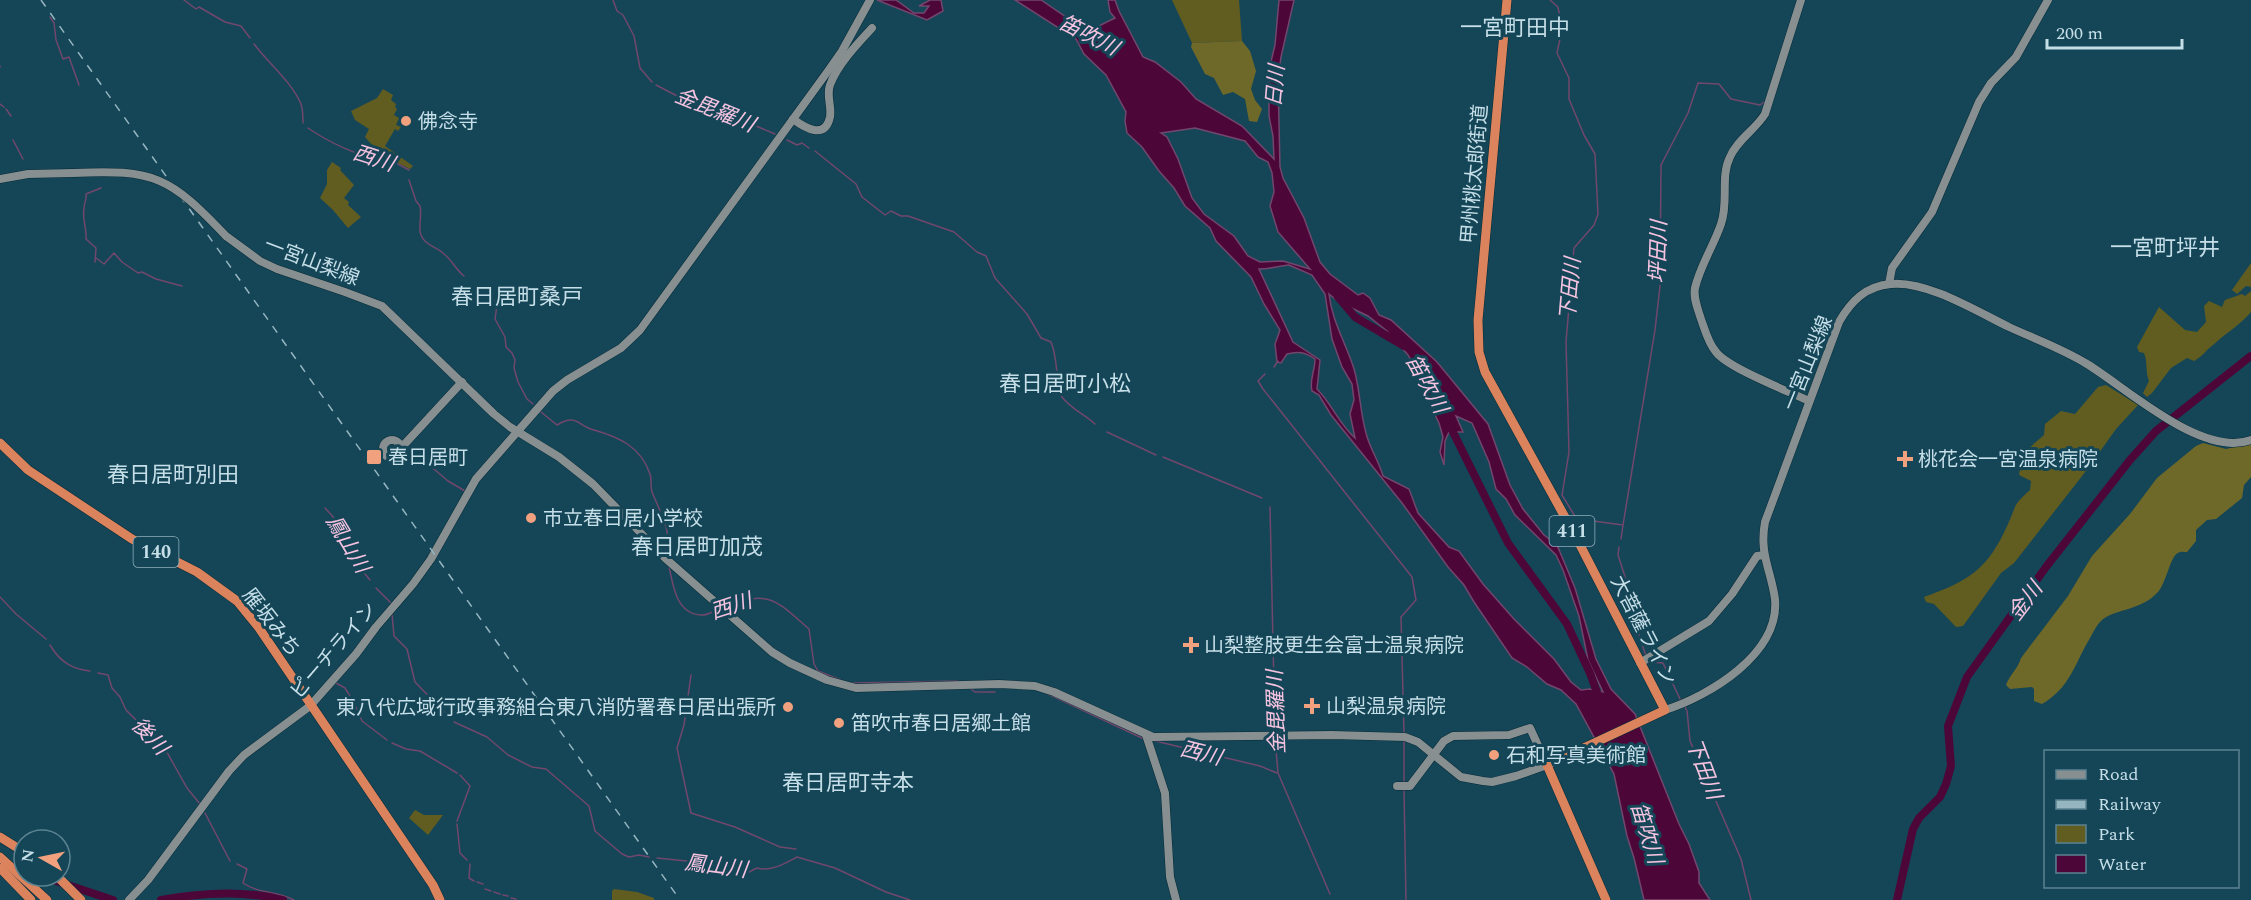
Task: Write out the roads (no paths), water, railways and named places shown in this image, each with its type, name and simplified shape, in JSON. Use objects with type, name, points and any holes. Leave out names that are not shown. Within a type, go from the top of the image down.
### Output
[{"type":"highway","name":"甲州桃太郎街道","points":[[1479,352],[1478,320],[1507,0]]},
{"type":"highway","name":"大菩薩ライン","points":[[1479,352],[1485,372],[1645,660],[1666,710],[1551,763]]},
{"type":"highway","name":"雁坂みち","points":[[0,443],[21,464],[43,480],[148,548],[203,575],[237,601],[259,628],[433,885],[440,900]]},
{"type":"highway","points":[[1551,763],[1606,900]]},
{"type":"highway","points":[[0,857],[47,900]]},
{"type":"highway","points":[[0,868],[31,900]]},
{"type":"highway","points":[[69,888],[81,900]]},
{"type":"main road","points":[[1801,0],[1765,114],[1759,124],[1735,147],[1729,158],[1726,168],[1726,206],[1723,220],[1702,269],[1695,292],[1697,308],[1709,341],[1717,355],[1734,366],[1809,401]]},
{"type":"main road","points":[[1889,284],[1892,268],[1932,212],[1979,102],[1991,83],[2016,57],[2048,0]]},
{"type":"main road","name":"ピーチライン","points":[[132,898],[229,771],[244,755],[310,706],[413,584],[434,555],[476,479],[553,391],[567,380],[621,348],[640,330],[842,51],[869,3]]},
{"type":"main road","points":[[793,119],[814,131],[826,126],[830,117],[827,97],[830,83],[872,28]]},
{"type":"main road","name":"一宮山梨線","points":[[0,179],[21,175],[124,172],[156,178],[171,185],[184,195],[226,236],[251,255],[277,269],[382,306],[495,414],[559,457],[593,484],[665,558],[779,658],[841,685],[862,688],[1028,685],[1054,692],[1147,738]]},
{"type":"main road","name":"一宮山梨線","points":[[1666,710],[1714,687],[1738,669],[1759,649],[1770,631],[1774,618],[1774,597],[1764,555],[1765,522],[1844,312],[1857,297],[1868,290],[1889,284],[1922,288],[2059,348],[2190,432],[2204,438],[2232,443],[2251,440]]},
{"type":"main road","points":[[399,444],[417,429],[462,382]]},
{"type":"main road","points":[[1645,660],[1709,621],[1732,594],[1757,556],[1764,555]]},
{"type":"main road","points":[[1176,900],[1170,877],[1165,793],[1147,738],[1402,736],[1418,742],[1434,756],[1461,777],[1483,781],[1508,778],[1551,763],[1530,728],[1509,735],[1453,736],[1444,741],[1434,756],[1410,786],[1402,786]]},
{"type":"water","points":[[877,0],[896,0],[914,13],[924,13],[929,6],[919,6],[930,0],[941,0],[943,11],[927,20]]},
{"type":"water","name":"日川","points":[[1015,0],[1041,0],[1069,19],[1093,29],[1115,18],[1110,12],[1108,0],[1115,0],[1143,57],[1155,62],[1181,82],[1196,99],[1242,126],[1274,159],[1269,116],[1269,70],[1275,45],[1279,0],[1294,0],[1278,79],[1280,167],[1283,178],[1304,218],[1320,262],[1330,274],[1358,295],[1363,293],[1370,298],[1379,315],[1391,320],[1437,362],[1488,424],[1510,485],[1523,509],[1544,535],[1557,545],[1575,588],[1596,659],[1611,689],[1635,714],[1689,844],[1699,872],[1699,883],[1710,900],[1644,900],[1614,774],[1576,704],[1561,690],[1547,684],[1512,658],[1464,585],[1331,415],[1319,395],[1312,391],[1315,359],[1305,354],[1295,353],[1287,354],[1281,363],[1277,362],[1275,344],[1280,330],[1251,277],[1216,241],[1210,228],[1185,206],[1142,147],[1127,133],[1126,112],[1106,75],[1084,54],[1076,39]],"holes":[[[1195,128],[1245,141],[1258,157],[1268,162],[1274,192],[1270,206],[1278,232],[1310,269],[1283,261],[1260,262],[1248,256],[1234,236],[1204,214],[1192,198],[1178,159],[1167,137],[1161,133]],[[1289,265],[1312,275],[1325,294],[1332,339],[1342,367],[1352,384],[1354,400],[1350,414],[1355,438],[1344,427],[1317,389],[1320,360],[1293,342],[1259,269]],[[1329,294],[1339,302],[1368,316],[1387,331],[1408,355],[1420,376],[1439,423],[1443,437],[1440,452],[1444,465],[1445,441],[1449,432],[1463,432],[1456,416],[1472,423],[1489,462],[1496,489],[1506,499],[1515,515],[1556,555],[1579,616],[1588,660],[1603,692],[1590,689],[1581,690],[1571,682],[1554,659],[1483,584],[1459,551],[1449,547],[1418,513],[1409,489],[1383,476],[1367,438],[1354,369]]]},
{"type":"waterway","name":"西川","points":[[184,0],[196,9],[199,7],[225,22],[241,26],[250,38]]},
{"type":"waterway","name":"金毘羅川","points":[[613,0],[617,11],[623,15],[634,36],[640,68],[652,82]]},
{"type":"waterway","name":"下田川","points":[[1550,0],[1558,7],[1562,29],[1557,53],[1569,78],[1569,99],[1584,135],[1595,154],[1598,214],[1594,225],[1574,248],[1566,342],[1569,452],[1562,495],[1584,531],[1586,520],[1623,525],[1621,539]]},
{"type":"waterway","points":[[50,17],[54,23],[56,40],[63,59],[69,57],[79,85]]},
{"type":"waterway","name":"西川","points":[[254,44],[297,96],[302,106],[303,123]]},
{"type":"waterway","name":"坪田川","points":[[1623,525],[1660,286],[1661,165],[1688,113],[1698,83],[1719,84],[1731,99],[1760,105],[1764,102]]},
{"type":"waterway","name":"金毘羅川","points":[[656,85],[712,114],[749,123],[775,134]]},
{"type":"waterway","points":[[0,104],[4,107]]},
{"type":"waterway","points":[[6,109],[11,116]]},
{"type":"waterway","name":"西川","points":[[308,128],[356,153],[366,156],[383,156],[409,170]]},
{"type":"waterway","points":[[13,140],[23,159]]},
{"type":"waterway","name":"金毘羅川","points":[[787,140],[797,145],[802,143],[809,148]]},
{"type":"waterway","name":"金毘羅川","points":[[815,151],[856,184],[862,197],[885,215],[891,211],[954,232],[977,252],[986,256],[995,278],[1027,314],[1041,338],[1051,342],[1062,397],[1095,424]]},
{"type":"waterway","name":"西川","points":[[409,180],[420,206],[421,236],[447,256],[464,276]]},
{"type":"waterway","points":[[95,262],[96,248],[86,239],[84,205],[86,194],[101,188]]},
{"type":"waterway","points":[[96,258],[104,264],[114,253],[138,273],[142,272],[156,279],[182,286]]},
{"type":"waterway","name":"西川","points":[[488,291],[497,305],[495,319],[505,337],[506,347],[515,360],[514,368],[518,382],[527,399],[533,404]]},
{"type":"waterway","name":"笛吹川","points":[[1338,297],[1355,317],[1404,346]]},
{"type":"waterway","name":"金川","points":[[1897,900],[1913,829],[1919,818],[1940,797],[1946,784],[1951,766],[1948,726],[1967,677],[2046,567],[2130,460],[2156,431],[2251,356]]},
{"type":"waterway","points":[[1274,367],[1278,361]]},
{"type":"waterway","points":[[1265,374],[1258,381],[1263,389],[1412,577],[1416,600],[1401,617],[1404,734]]},
{"type":"waterway","name":"西川","points":[[541,412],[557,425],[573,420],[612,436],[635,450],[650,474],[652,492],[667,531],[666,554]]},
{"type":"waterway","name":"笛吹川","points":[[1449,424],[1508,543],[1567,624],[1590,673],[1600,701]]},
{"type":"waterway","name":"金毘羅川","points":[[1107,432],[1156,455]]},
{"type":"waterway","name":"金毘羅川","points":[[1163,457],[1262,498]]},
{"type":"waterway","points":[[421,458],[448,481],[465,491]]},
{"type":"waterway","name":"金毘羅川","points":[[1270,507],[1275,733]]},
{"type":"waterway","name":"鳳山川","points":[[325,508],[345,534],[354,550],[356,563],[370,580]]},
{"type":"waterway","name":"下田川","points":[[1619,547],[1618,555],[1638,617],[1639,635],[1646,656]]},
{"type":"waterway","name":"西川","points":[[669,566],[677,597],[686,610],[703,615],[719,609]]},
{"type":"waterway","name":"鳳山川","points":[[376,588],[391,603]]},
{"type":"waterway","name":"後川","points":[[0,597],[46,639]]},
{"type":"waterway","name":"西川","points":[[726,606],[753,598],[763,598],[780,605],[809,629],[814,664],[818,671],[841,680]]},
{"type":"waterway","name":"鳳山川","points":[[392,614],[394,636],[407,649],[415,682],[449,717]]},
{"type":"waterway","name":"後川","points":[[50,645],[67,664],[90,671]]},
{"type":"waterway","name":"下田川","points":[[1650,662],[1663,663],[1681,701]]},
{"type":"waterway","name":"後川","points":[[98,673],[108,675],[112,688],[120,697],[126,710],[159,738],[187,788],[200,804]]},
{"type":"waterway","name":"鳳山川","points":[[691,675],[684,725],[677,748],[691,813],[735,827],[780,847],[796,849]]},
{"type":"waterway","name":"西川","points":[[852,683],[958,681]]},
{"type":"waterway","points":[[336,683],[345,688],[354,703]]},
{"type":"waterway","name":"西川","points":[[970,688],[975,692],[995,692]]},
{"type":"waterway","name":"西川","points":[[1048,694],[1144,739]]},
{"type":"waterway","name":"下田川","points":[[1684,705],[1687,711],[1690,741],[1741,859],[1751,900]]},
{"type":"waterway","points":[[356,707],[362,721],[387,740]]},
{"type":"waterway","name":"鳳山川","points":[[454,722],[487,737],[508,755],[532,767],[546,769],[589,806],[595,831],[622,854],[629,857],[639,855],[649,857]]},
{"type":"waterway","name":"西川","points":[[1275,738],[1278,773],[1330,894]]},
{"type":"waterway","points":[[1404,739],[1404,782]]},
{"type":"waterway","name":"西川","points":[[1151,740],[1260,766],[1277,773]]},
{"type":"waterway","points":[[392,743],[406,749],[420,751],[457,773]]},
{"type":"waterway","points":[[457,821],[470,786],[460,775]]},
{"type":"waterway","points":[[1404,790],[1406,900]]},
{"type":"waterway","name":"後川","points":[[205,813],[230,861]]},
{"type":"waterway","points":[[457,824],[460,853],[467,860]]},
{"type":"waterway","name":"鳳山川","points":[[657,858],[696,862],[720,869],[749,872],[757,868],[777,867],[797,857],[835,868],[886,892],[910,900]]},
{"type":"waterway","name":"後川","points":[[237,864],[247,869],[243,883],[255,889],[294,900]]},
{"type":"waterway","points":[[470,864],[469,878],[474,881]]},
{"type":"waterway","points":[[477,882],[483,884]]},
{"type":"waterway","points":[[72,886],[113,900]]},
{"type":"waterway","points":[[485,889],[491,891]]},
{"type":"waterway","points":[[494,892],[500,894]]},
{"type":"waterway","points":[[161,900],[222,894],[253,895],[283,900]]},
{"type":"waterway","points":[[503,895],[508,896]]},
{"type":"waterway","points":[[511,898],[516,899]]},
{"type":"railway","points":[[41,0],[680,900]]},
{"type":"place","name":"佛念寺","points":[[406,121]]},
{"type":"place","name":"春日居町","points":[[374,457]]},
{"type":"place","name":"桃花会一宮温泉病院","points":[[1905,459]]},
{"type":"place","name":"市立春日居小学校","points":[[531,518]]},
{"type":"place","name":"山梨整肢更生会富士温泉病院","points":[[1191,645]]},
{"type":"place","name":"山梨温泉病院","points":[[1312,706]]},
{"type":"place","name":"東八代広域行政事務組合東八消防署春日居出張所","points":[[788,707]]},
{"type":"place","name":"笛吹市春日居郷土館","points":[[839,723]]},
{"type":"place","name":"石和写真美術館","points":[[1494,755]]},
{"type":"district","name":"一宮町田中","points":[[1515,27]]},
{"type":"district","name":"一宮町坪井","points":[[2165,247]]},
{"type":"district","name":"春日居町桑戸","points":[[517,296]]},
{"type":"district","name":"春日居町小松","points":[[1065,383]]},
{"type":"district","name":"春日居町別田","points":[[173,474]]},
{"type":"district","name":"春日居町加茂","points":[[697,546]]},
{"type":"district","name":"春日居町寺本","points":[[848,782]]}]
